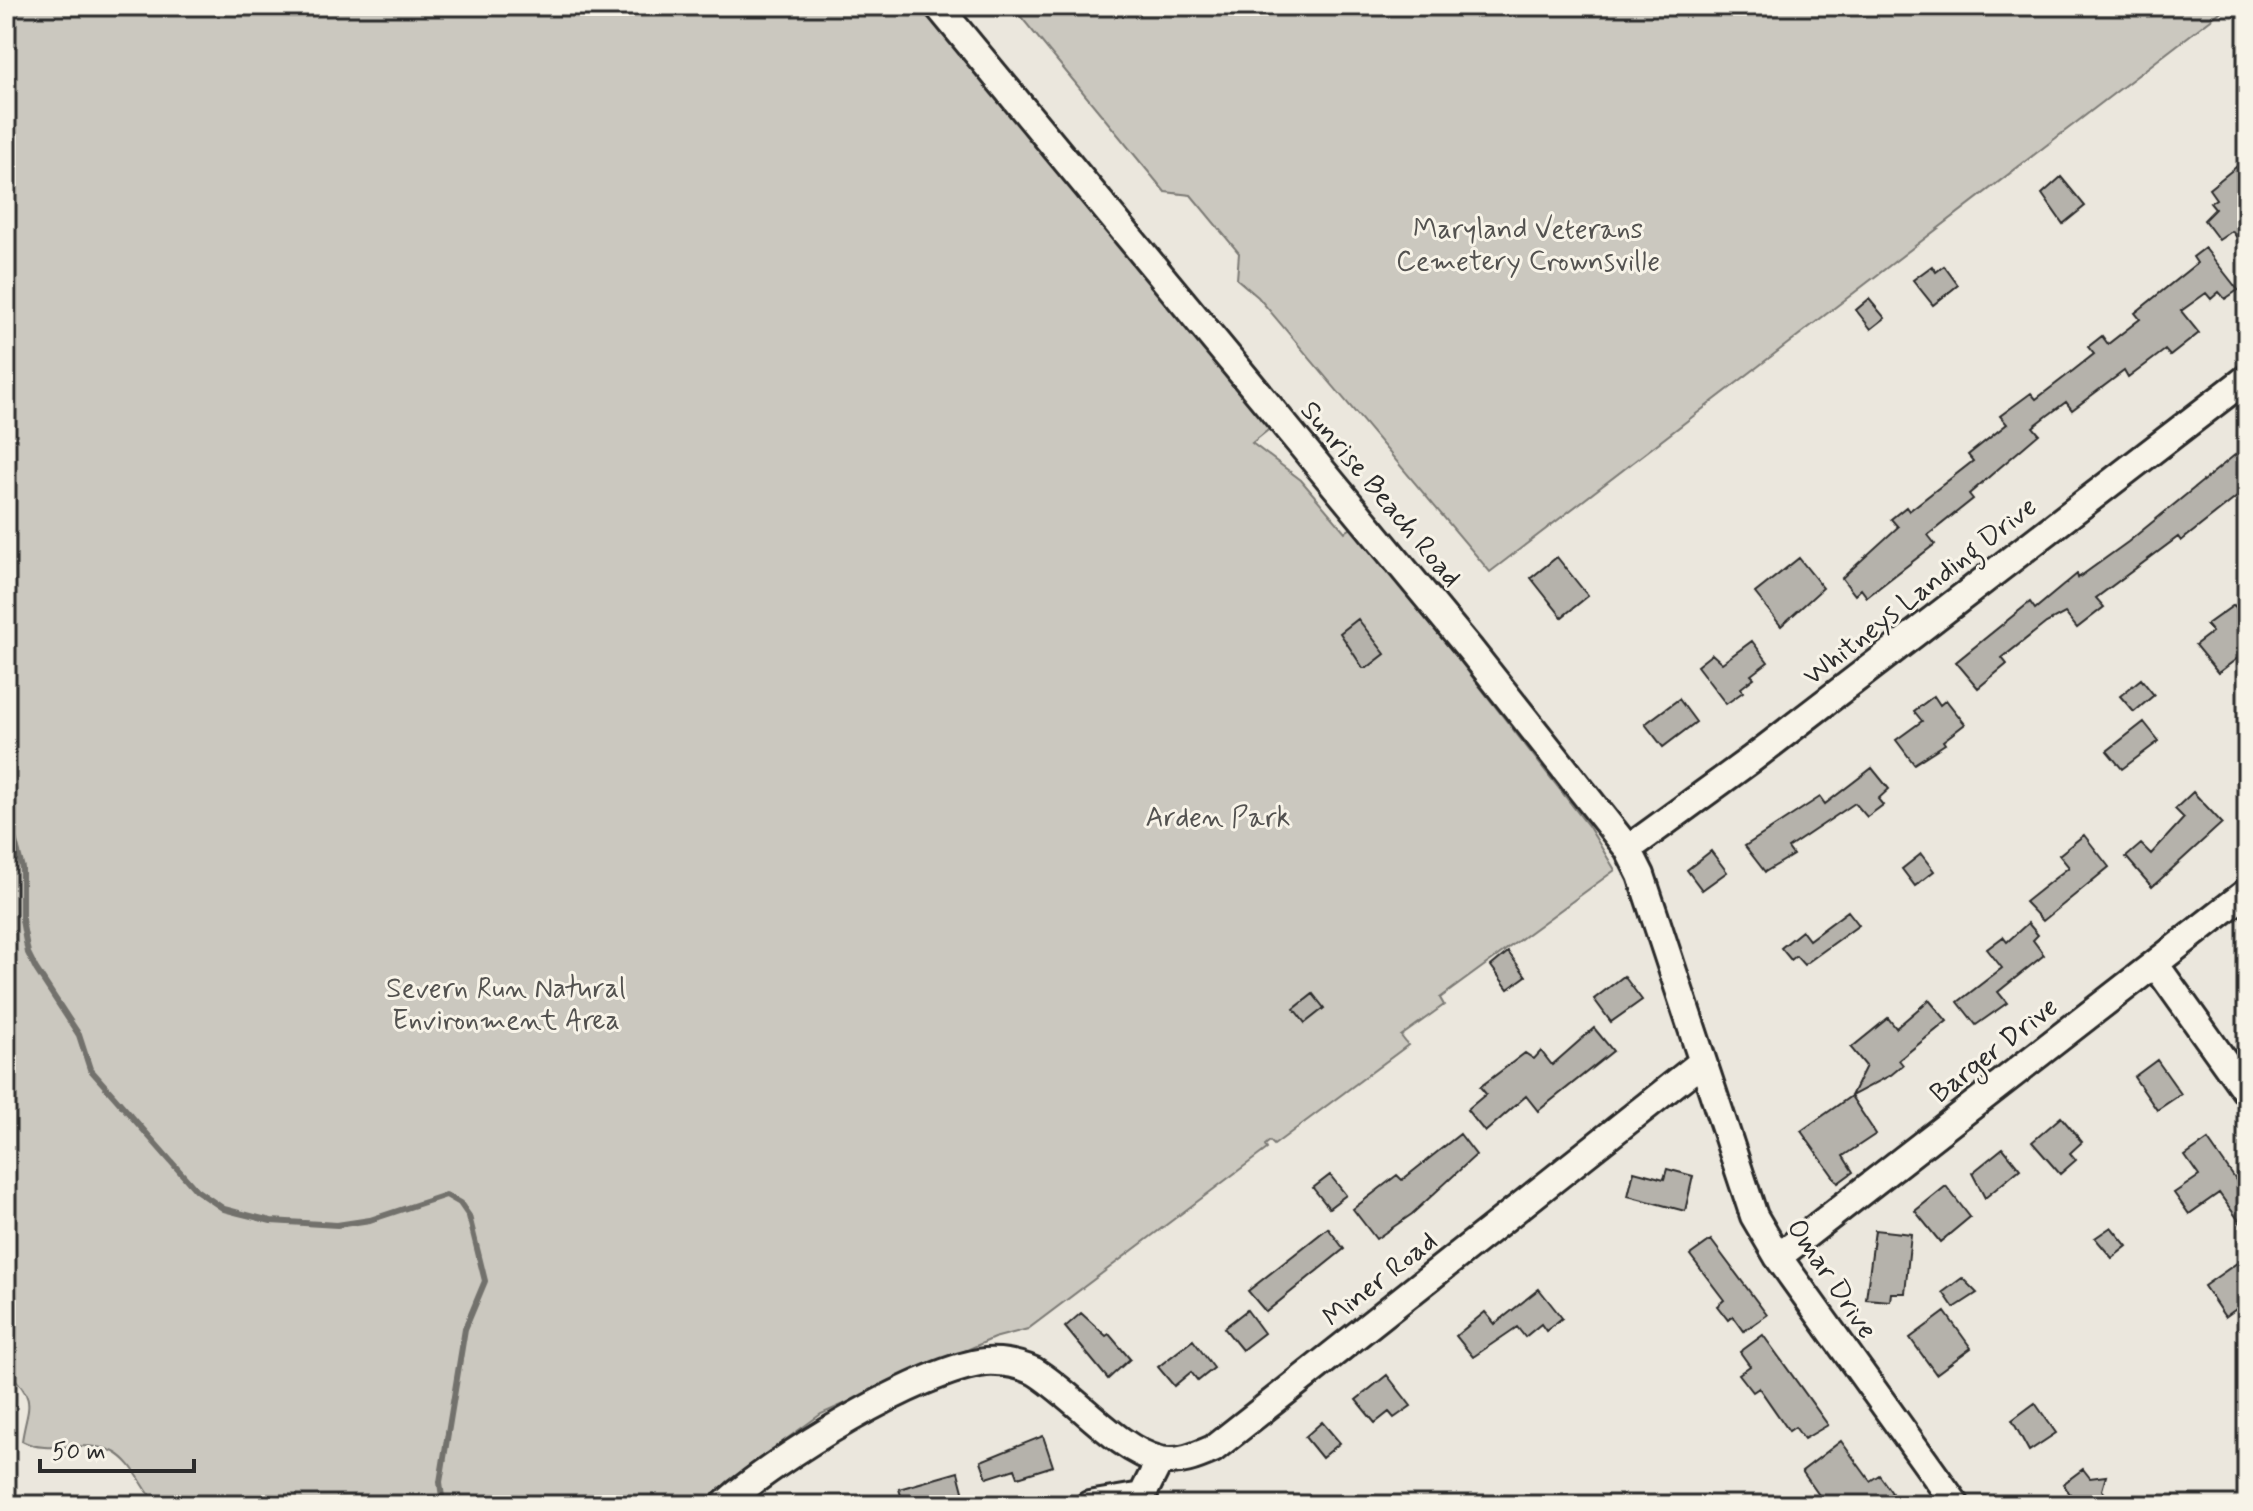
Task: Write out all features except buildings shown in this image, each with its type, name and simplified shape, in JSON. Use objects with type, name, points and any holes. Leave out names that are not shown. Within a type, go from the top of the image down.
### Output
[{"type":"street","name":"Sunrise Beach Road","points":[[938,6],[1469,648],[1628,849],[1641,875],[1701,1063]]},
{"type":"street","name":"Whitneys Landing Drive","points":[[1628,849],[1753,758],[2247,378]]},
{"type":"street","name":"Barger Drive","points":[[1778,1257],[2247,892]]},
{"type":"street","points":[[2155,964],[2247,1093]]},
{"type":"street","name":"Omar Drive","points":[[1701,1063],[1754,1216],[1778,1257],[1956,1505]]},
{"type":"street","name":"Miner Road","points":[[1160,1460],[1193,1457],[1235,1433],[1701,1063]]},
{"type":"street","points":[[724,1505],[767,1470],[822,1435],[955,1369],[983,1363],[1016,1364],[1034,1371],[1053,1382],[1124,1440],[1160,1460],[1145,1501],[1089,1505]]},
{"type":"green space","name":"Severn Run Natural Environment Area","points":[[6,6],[929,6],[1273,426],[1252,443],[1301,480],[1345,532],[1355,526],[1589,827],[1615,870],[1440,998],[1444,1005],[1401,1036],[1408,1045],[1274,1145],[1270,1141],[1265,1145],[1267,1149],[1028,1329],[994,1338],[821,1414],[727,1482],[706,1505],[158,1505],[133,1469],[114,1452],[91,1446],[44,1447],[22,1441],[28,1412],[27,1398],[19,1383],[6,1374]]},
{"type":"green space","name":"Maryland Veterans Cemetery Crownsville","points":[[1012,6],[2228,6],[1490,572],[1258,297],[1237,279],[1239,253],[1191,195],[1165,192]]},
{"type":"waterway","points":[[6,808],[22,868],[22,920],[28,953],[79,1035],[90,1069],[196,1190],[224,1209],[271,1221],[337,1225],[370,1220],[446,1195],[460,1203],[469,1216],[485,1281],[465,1329],[440,1482],[443,1505]]},
{"type":"park label","name":"Arden Park","points":[[1218,816]]}]
